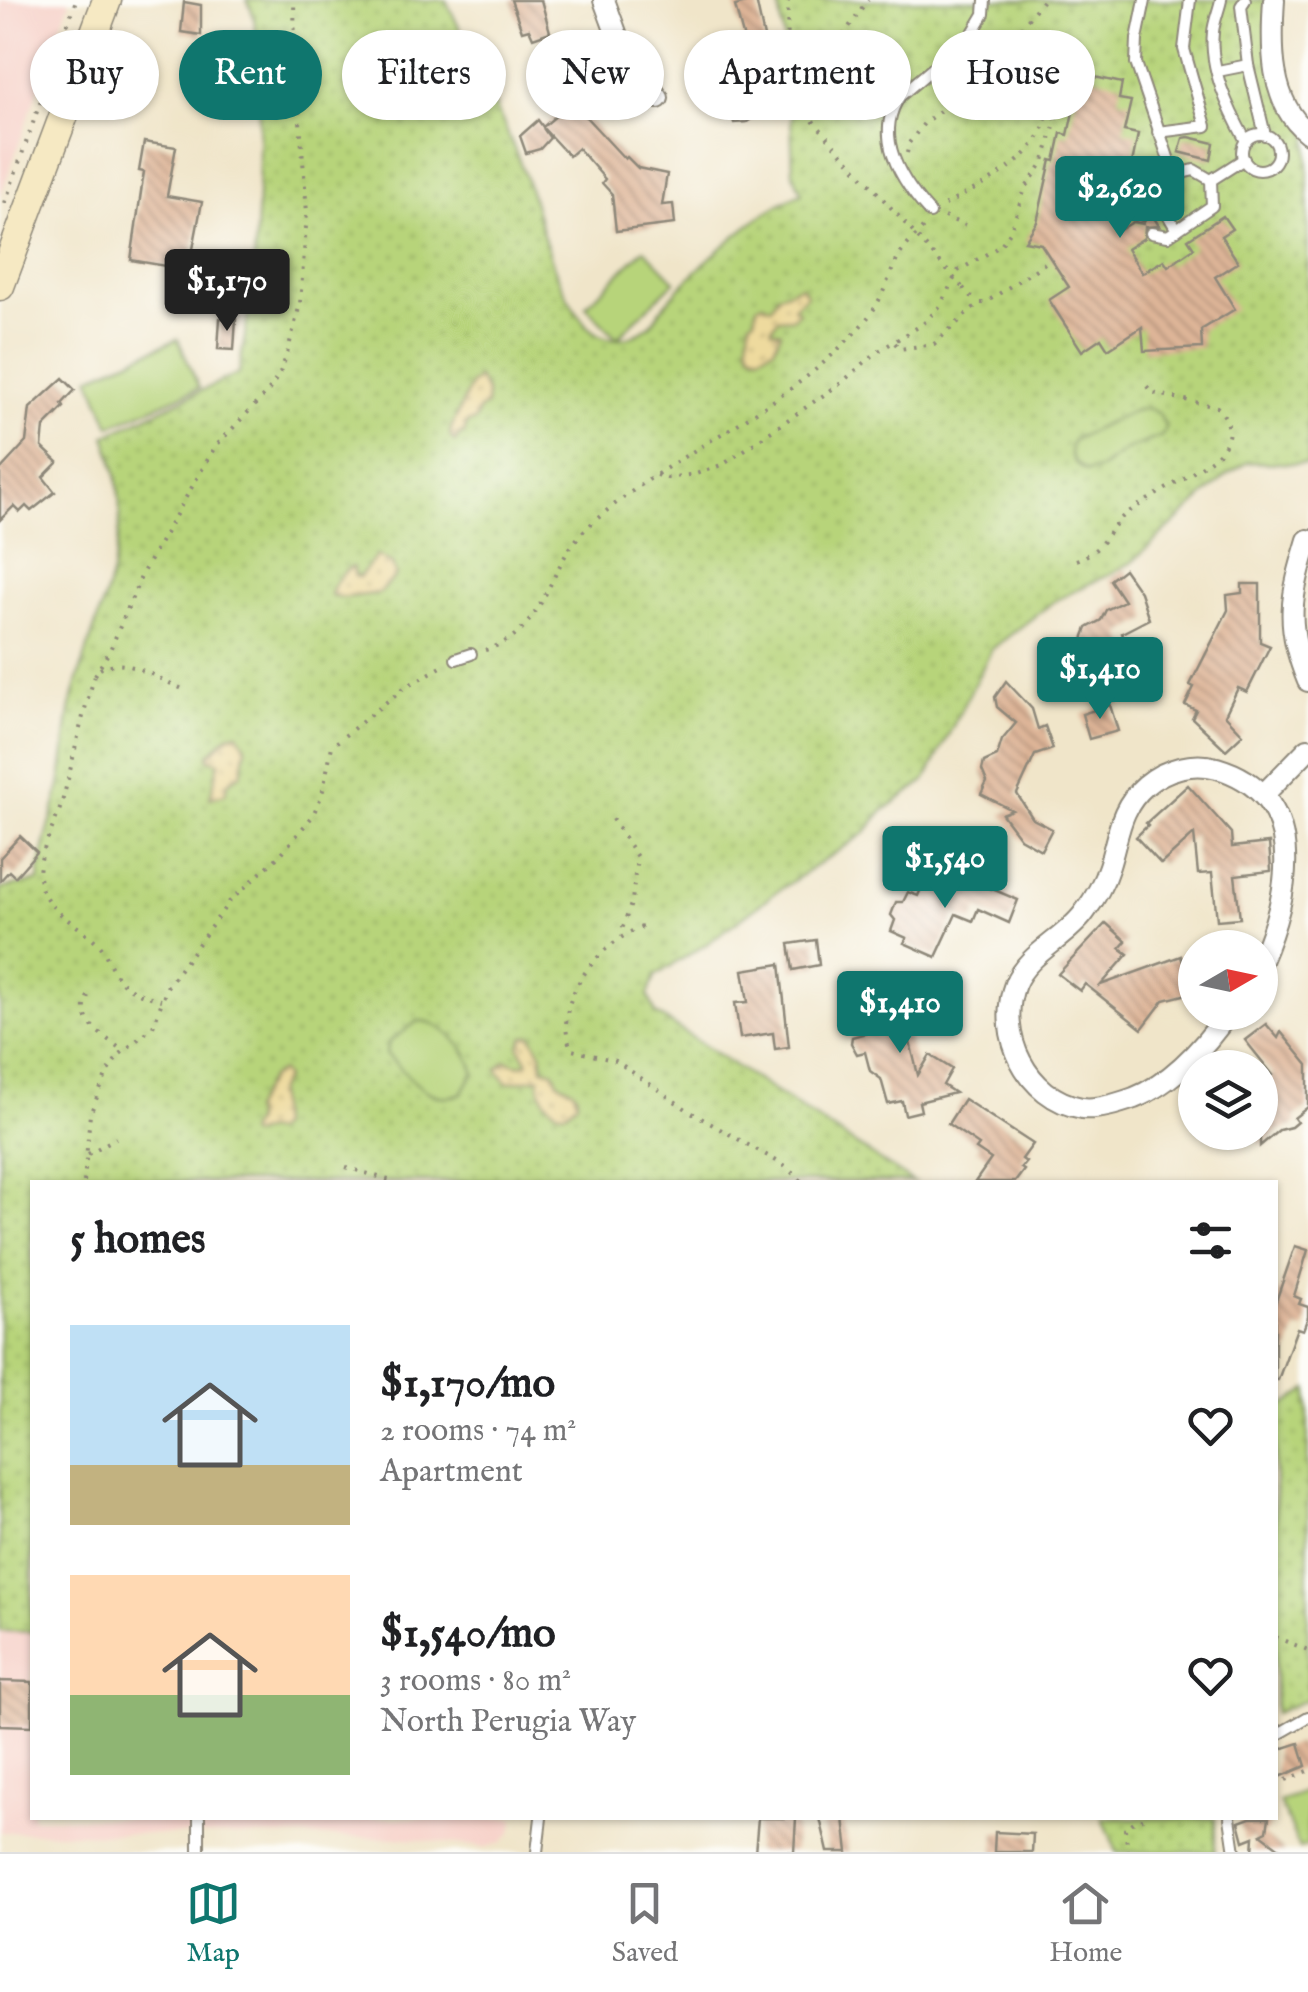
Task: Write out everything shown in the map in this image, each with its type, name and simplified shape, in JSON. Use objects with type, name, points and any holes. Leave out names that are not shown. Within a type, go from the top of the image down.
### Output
[{"type":"main road","points":[[0,286],[107,0]]},
{"type":"street","points":[[604,0],[615,30]]},
{"type":"street","points":[[1274,0],[1272,39],[1278,85],[1291,114],[1308,133]]},
{"type":"street","points":[[1308,540],[1292,594],[1292,629],[1308,681]]},
{"type":"street","points":[[1267,791],[1308,749]]},
{"type":"street","points":[[1217,1030],[1158,1087],[1131,1100],[1083,1108],[1049,1094],[1024,1070],[1013,1044],[1009,1014],[1016,981],[1082,916],[1098,890],[1109,867],[1115,833],[1128,806],[1148,784],[1173,770],[1204,764],[1228,771],[1267,791],[1284,818],[1288,849],[1274,930]]},
{"type":"lane","points":[[930,213],[900,177],[892,154],[891,114],[894,104],[935,64],[971,36],[984,14],[985,0]]},
{"type":"lane","points":[[1145,0],[1136,39],[1136,63],[1174,175]]},
{"type":"lane","points":[[1158,132],[1206,126],[1184,49],[1190,0]]},
{"type":"lane","points":[[1222,0],[1212,33],[1230,112],[1246,141],[1244,160]]},
{"type":"lane","points":[[1244,0],[1241,6],[1248,64],[1265,135],[1277,146],[1274,164],[1258,170],[1244,160]]},
{"type":"lane","points":[[1218,71],[1248,64]]},
{"type":"lane","points":[[1246,141],[1265,135]]},
{"type":"lane","points":[[1211,180],[1244,160]]},
{"type":"lane","points":[[1139,216],[1142,196],[1174,175],[1194,170],[1211,180]]},
{"type":"lane","points":[[1150,234],[1168,236],[1212,206],[1211,180]]},
{"type":"lane","points":[[1152,190],[1178,230]]},
{"type":"lane","points":[[456,659],[471,654]]},
{"type":"lane","points":[[1278,1734],[1308,1717]]},
{"type":"lane","points":[[199,1820],[200,1852]]},
{"type":"lane","points":[[536,1852],[541,1820]]},
{"type":"lane","points":[[1230,1820],[1236,1852]]},
{"type":"path","points":[[0,216],[76,0]]},
{"type":"path","points":[[160,1000],[127,989],[114,974],[104,951],[57,912],[39,882],[95,675],[110,650],[143,572],[215,447],[269,390],[287,354],[300,304],[307,214],[294,0]]},
{"type":"path","points":[[788,0],[790,52],[800,60],[810,60],[836,46],[868,0]]},
{"type":"path","points":[[900,177],[909,144],[924,122],[952,102],[991,85],[1002,74],[1023,25],[1043,0]]},
{"type":"path","points":[[471,654],[501,646],[520,631],[537,611],[573,543],[589,526],[656,476],[761,410],[818,367],[870,316],[896,260],[930,213],[1009,166],[1040,139],[1046,118],[1052,116],[1056,120],[1044,161],[1025,189],[1010,232],[1000,246],[958,270],[940,306],[924,324],[877,352],[841,384],[724,464],[696,474],[656,476]]},
{"type":"path","points":[[812,120],[979,303]]},
{"type":"path","points":[[930,213],[966,226]]},
{"type":"path","points":[[895,344],[900,350],[934,344],[979,303],[1050,259]]},
{"type":"path","points":[[1076,560],[1101,548],[1127,514],[1217,455],[1228,438],[1226,416],[1217,407],[1153,392],[1142,381]]},
{"type":"path","points":[[84,1180],[90,1114],[108,1071],[123,1051],[153,1027],[160,1000],[229,902],[280,856],[312,817],[322,795],[332,746],[405,687],[456,659]]},
{"type":"path","points":[[95,675],[107,664],[122,664],[183,689]]},
{"type":"path","points":[[612,819],[637,857],[632,901],[619,937],[589,969],[572,997],[565,1024],[572,1050],[621,1064],[692,1113],[782,1164],[801,1180]]},
{"type":"path","points":[[619,937],[642,927]]},
{"type":"path","points":[[88,996],[83,1009],[87,1021],[123,1051]]},
{"type":"path","points":[[88,1154],[116,1138]]},
{"type":"path","points":[[346,1166],[388,1180]]},
{"type":"path","points":[[1278,1639],[1308,1650]]},
{"type":"path","points":[[1286,1780],[1308,1771]]},
{"type":"path","points":[[1128,1852],[1125,1829],[1141,1820]]},
{"type":"shaded area","points":[[0,0],[70,0],[59,30],[30,30],[30,113],[0,197]]},
{"type":"shaded area","points":[[0,1631],[30,1632],[30,1820],[514,1820],[512,1832],[501,1843],[486,1847],[405,1838],[0,1832]]},
{"type":"green space","points":[[247,0],[446,0],[460,30],[342,30],[342,120],[501,120],[572,305],[590,329],[606,337],[623,338],[649,326],[680,288],[730,240],[767,212],[802,193],[793,173],[791,120],[911,120],[911,30],[783,30],[778,0],[1274,0],[1272,49],[1308,133],[1308,464],[1248,462],[1228,474],[1131,563],[1053,602],[992,649],[925,781],[883,811],[865,833],[655,976],[648,995],[656,1014],[910,1180],[30,1180],[30,1632],[0,1631],[0,889],[39,881],[62,775],[72,702],[112,571],[120,507],[116,473],[105,436],[239,373],[254,262],[258,120],[322,120],[322,30],[256,30]]},
{"type":"green space","points":[[644,249],[675,281],[617,338],[586,306]]},
{"type":"green space","points":[[178,339],[199,388],[110,426],[90,377]]},
{"type":"green space","points":[[1147,408],[1159,414],[1166,428],[1162,436],[1126,450],[1099,469],[1087,472],[1075,462],[1070,450],[1073,440]]},
{"type":"green space","points":[[418,1021],[444,1030],[467,1054],[474,1072],[462,1093],[439,1096],[429,1092],[386,1054],[389,1042]]},
{"type":"green space","points":[[1308,1389],[1308,1699],[1278,1712],[1278,1406]]},
{"type":"green space","points":[[1308,1790],[1308,1845],[1300,1848],[1279,1802]]},
{"type":"green space","points":[[1104,1820],[1215,1820],[1215,1852],[1117,1852]]},
{"type":"sand","points":[[801,286],[807,295],[793,307],[799,312],[792,318],[778,319],[772,327],[781,332],[774,348],[759,355],[751,352],[750,321],[755,318],[757,306],[763,303],[771,307],[779,294]]},
{"type":"sand","points":[[478,378],[487,393],[486,406],[479,410],[475,421],[467,423],[464,434],[455,442],[450,436],[451,428],[471,384]]},
{"type":"sand","points":[[377,556],[392,564],[396,575],[380,593],[342,598],[331,595],[345,571],[353,567],[359,577]]},
{"type":"sand","points":[[238,733],[246,747],[241,774],[229,781],[225,794],[210,798],[219,762],[209,759],[209,754],[229,735]]},
{"type":"sand","points":[[531,1035],[541,1053],[543,1068],[554,1071],[558,1082],[576,1094],[577,1102],[567,1112],[559,1112],[546,1101],[540,1078],[507,1083],[497,1069],[506,1061],[520,1065],[528,1062],[519,1047],[524,1037]]},
{"type":"sand","points":[[281,1071],[285,1078],[277,1091],[279,1127],[250,1136],[252,1110],[271,1077]]},
{"type":"building","points":[[511,0],[541,0],[549,30],[522,31]]},
{"type":"building","points":[[756,0],[762,30],[741,30],[735,6]]},
{"type":"building","points":[[184,2],[201,5],[201,30],[181,30]]},
{"type":"building","points":[[1095,77],[1122,83],[1119,99],[1131,101],[1124,131],[1138,134],[1118,231],[1133,222],[1143,224],[1150,211],[1159,226],[1145,227],[1144,238],[1127,249],[1142,273],[1164,260],[1168,266],[1194,248],[1188,239],[1223,216],[1232,229],[1221,236],[1238,262],[1215,277],[1235,309],[1201,330],[1202,348],[1144,351],[1142,327],[1108,349],[1101,338],[1082,351],[1049,300],[1069,287],[1041,244],[1025,241],[1037,222],[1061,133],[1068,135],[1071,120],[1095,120]]},
{"type":"building","points":[[538,120],[543,127],[551,120],[589,120],[638,168],[667,174],[662,205],[673,204],[675,224],[616,231],[612,194],[602,183],[605,179],[578,148],[569,156],[543,128],[550,138],[540,149],[526,153],[520,136]]},
{"type":"building","points":[[1183,138],[1214,143],[1211,160],[1179,152]]},
{"type":"building","points":[[144,142],[176,147],[167,196],[202,202],[189,270],[131,260],[144,172],[139,171]]},
{"type":"building","points":[[220,318],[236,319],[234,350],[218,349]]},
{"type":"building","points":[[63,378],[75,390],[44,427],[42,447],[58,462],[43,477],[55,492],[31,511],[26,506],[20,512],[14,506],[0,520],[0,470],[26,442],[30,408]]},
{"type":"building","points":[[1124,569],[1140,592],[1149,619],[1122,633],[1128,650],[1117,656],[1116,667],[1123,698],[1097,705],[1090,683],[1080,685],[1084,636],[1106,610],[1124,601],[1110,580]]},
{"type":"building","points":[[1242,584],[1260,584],[1260,642],[1270,646],[1247,692],[1238,688],[1225,715],[1243,734],[1226,750],[1192,718],[1196,710],[1185,705],[1194,687],[1190,685],[1228,610],[1227,595],[1242,593]]},
{"type":"building","points":[[1006,681],[1032,709],[1038,729],[1045,726],[1053,749],[1035,755],[1017,794],[1033,819],[1052,829],[1041,850],[1020,838],[1002,814],[1012,810],[981,794],[987,782],[982,770],[984,762],[997,756],[1002,740],[1016,723],[997,707],[995,697]]},
{"type":"building","points":[[1110,705],[1118,731],[1089,739],[1082,714]]},
{"type":"building","points":[[1188,785],[1231,833],[1232,847],[1269,843],[1271,871],[1235,875],[1240,918],[1217,920],[1212,873],[1198,874],[1194,834],[1161,864],[1136,837]]},
{"type":"building","points":[[20,836],[37,852],[15,877],[9,871],[0,881],[0,858]]},
{"type":"building","points":[[927,875],[953,886],[956,878],[974,886],[976,882],[1018,900],[1009,923],[978,909],[973,921],[956,914],[936,957],[904,943],[907,938],[891,931],[895,920],[891,915],[896,902],[903,902],[908,892],[918,896]]},
{"type":"building","points":[[1106,923],[1126,941],[1120,948],[1128,954],[1101,985],[1178,957],[1178,996],[1164,1000],[1142,1029],[1085,984],[1080,991],[1058,974]]},
{"type":"building","points":[[816,940],[819,965],[793,970],[789,944]]},
{"type":"building","points":[[780,964],[789,1047],[775,1049],[773,1033],[740,1038],[735,1003],[748,1002],[743,970]]},
{"type":"building","points":[[908,988],[913,1010],[903,1013],[918,1075],[930,1055],[952,1069],[943,1085],[955,1093],[919,1102],[921,1111],[905,1115],[902,1101],[888,1104],[881,1079],[870,1071],[865,1052],[857,1054],[851,1043],[852,1037],[877,1030],[869,999]]},
{"type":"building","points":[[1258,1030],[1271,1030],[1278,1038],[1281,1032],[1308,1065],[1308,1107],[1294,1118],[1297,1122],[1291,1127],[1278,1131],[1278,1050],[1253,1050],[1245,1040]]},
{"type":"building","points":[[964,1099],[1033,1144],[1022,1159],[1026,1162],[1021,1168],[1024,1170],[1016,1180],[976,1180],[991,1159],[976,1149],[979,1145],[948,1124]]},
{"type":"building","points":[[1295,1246],[1308,1250],[1294,1296],[1301,1299],[1299,1304],[1308,1307],[1308,1317],[1303,1330],[1297,1328],[1278,1380],[1278,1295]]},
{"type":"building","points":[[0,1681],[30,1682],[30,1726],[0,1725]]},
{"type":"building","points":[[1299,1743],[1306,1766],[1278,1778],[1278,1746]]},
{"type":"building","points":[[758,1820],[796,1820],[794,1852],[755,1852]]},
{"type":"building","points":[[820,1820],[844,1820],[848,1852],[828,1852]]},
{"type":"building","points":[[1269,1820],[1267,1831],[1261,1834],[1285,1852],[1253,1852],[1254,1837],[1244,1841],[1239,1822]]},
{"type":"building","points":[[995,1832],[1033,1834],[1032,1852],[994,1852]]}]
